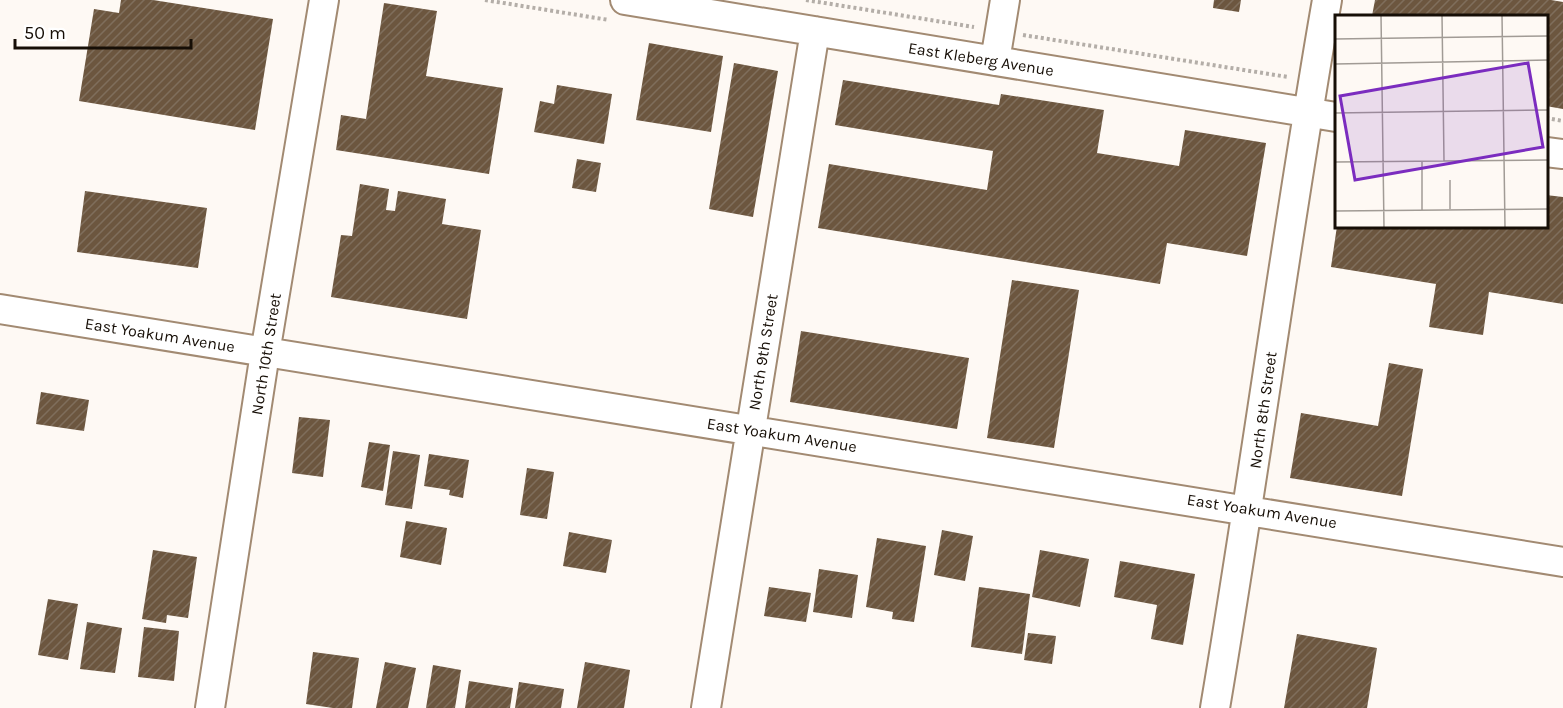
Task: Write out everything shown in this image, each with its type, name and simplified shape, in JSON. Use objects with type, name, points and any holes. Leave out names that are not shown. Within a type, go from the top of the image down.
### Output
[{"type":"street","name":"North 10th Street","points":[[210,708],[265,353],[324,0]]},
{"type":"street","name":"East Kleberg Avenue","points":[[625,0],[775,12],[815,31],[1335,117]]},
{"type":"street","points":[[995,61],[1005,0]]},
{"type":"street","name":"North 8th Street","points":[[1215,708],[1249,508],[1327,0]]},
{"type":"street","name":"North 9th Street","points":[[706,708],[815,31]]},
{"type":"street","points":[[1548,152],[1563,154]]},
{"type":"street","name":"East Yoakum Avenue","points":[[0,309],[1249,508],[1563,562]]},
{"type":"path","points":[[806,0],[1313,81]]},
{"type":"path","points":[[1548,118],[1563,121]]},
{"type":"building","points":[[121,0],[153,0],[273,19],[255,130],[79,101],[94,9],[119,13]]},
{"type":"building","points":[[1214,0],[1241,0],[1239,12],[1213,8]]},
{"type":"building","points":[[1375,0],[1551,0],[1563,2],[1563,109],[1548,106],[1548,15],[1372,15]]},
{"type":"building","points":[[384,3],[437,11],[426,76],[503,88],[489,174],[336,150],[341,115],[366,119]]},
{"type":"building","points":[[649,43],[723,56],[711,132],[636,120]]},
{"type":"building","points":[[734,63],[778,71],[753,217],[709,209]]},
{"type":"building","points":[[843,80],[999,105],[1001,94],[1104,110],[1097,153],[1179,166],[1185,130],[1266,143],[1247,256],[1167,243],[1160,284],[818,228],[829,164],[987,190],[993,151],[835,125]]},
{"type":"building","points":[[557,85],[612,94],[604,144],[534,132],[540,101],[554,104]]},
{"type":"building","points":[[577,159],[601,163],[596,192],[572,188]]},
{"type":"building","points":[[360,184],[389,189],[386,210],[395,211],[398,191],[446,199],[442,224],[481,230],[467,319],[331,297],[341,235],[352,236]]},
{"type":"building","points":[[85,191],[207,208],[198,268],[77,252]]},
{"type":"building","points":[[1548,195],[1563,197],[1563,304],[1489,292],[1483,335],[1429,327],[1436,284],[1331,267],[1337,228],[1548,228]]},
{"type":"building","points":[[1012,280],[1079,290],[1054,448],[987,438]]},
{"type":"building","points":[[801,331],[969,358],[957,429],[790,402]]},
{"type":"building","points":[[1389,363],[1423,369],[1402,496],[1290,478],[1301,413],[1378,426]]},
{"type":"building","points":[[41,392],[89,400],[84,431],[36,424]]},
{"type":"building","points":[[299,417],[330,420],[323,477],[292,473]]},
{"type":"building","points":[[369,442],[390,445],[383,491],[361,487]]},
{"type":"building","points":[[393,451],[420,455],[412,509],[385,505]]},
{"type":"building","points":[[429,454],[469,460],[463,498],[449,495],[450,490],[424,486]]},
{"type":"building","points":[[527,468],[554,472],[547,519],[520,515]]},
{"type":"building","points":[[406,521],[447,528],[441,565],[400,557]]},
{"type":"building","points":[[942,530],[973,536],[965,581],[934,575]]},
{"type":"building","points":[[569,532],[612,540],[606,573],[563,566]]},
{"type":"building","points":[[877,538],[926,546],[914,622],[892,619],[893,612],[866,607]]},
{"type":"building","points":[[153,550],[197,557],[188,618],[167,615],[166,623],[142,619]]},
{"type":"building","points":[[1040,550],[1089,559],[1080,607],[1032,597]]},
{"type":"building","points":[[1120,561],[1195,574],[1183,645],[1151,639],[1157,605],[1114,597]]},
{"type":"building","points":[[819,569],[858,575],[852,618],[813,612]]},
{"type":"building","points":[[769,587],[811,593],[806,622],[764,616]]},
{"type":"building","points":[[979,587],[1030,594],[1022,654],[971,647]]},
{"type":"building","points":[[48,599],[78,604],[68,660],[38,655]]},
{"type":"building","points":[[87,622],[122,628],[115,673],[80,669]]},
{"type":"building","points":[[144,627],[179,631],[174,681],[138,677]]},
{"type":"building","points":[[1028,633],[1056,636],[1052,664],[1024,660]]},
{"type":"building","points":[[1297,634],[1377,648],[1367,708],[1284,708]]},
{"type":"building","points":[[313,652],[359,658],[352,708],[306,704]]},
{"type":"building","points":[[385,662],[416,668],[408,708],[376,708]]},
{"type":"building","points":[[585,662],[630,670],[624,708],[577,708]]},
{"type":"building","points":[[433,665],[461,670],[455,708],[426,708]]},
{"type":"building","points":[[469,681],[513,688],[510,708],[465,708]]},
{"type":"building","points":[[519,682],[564,689],[561,708],[515,708]]}]
